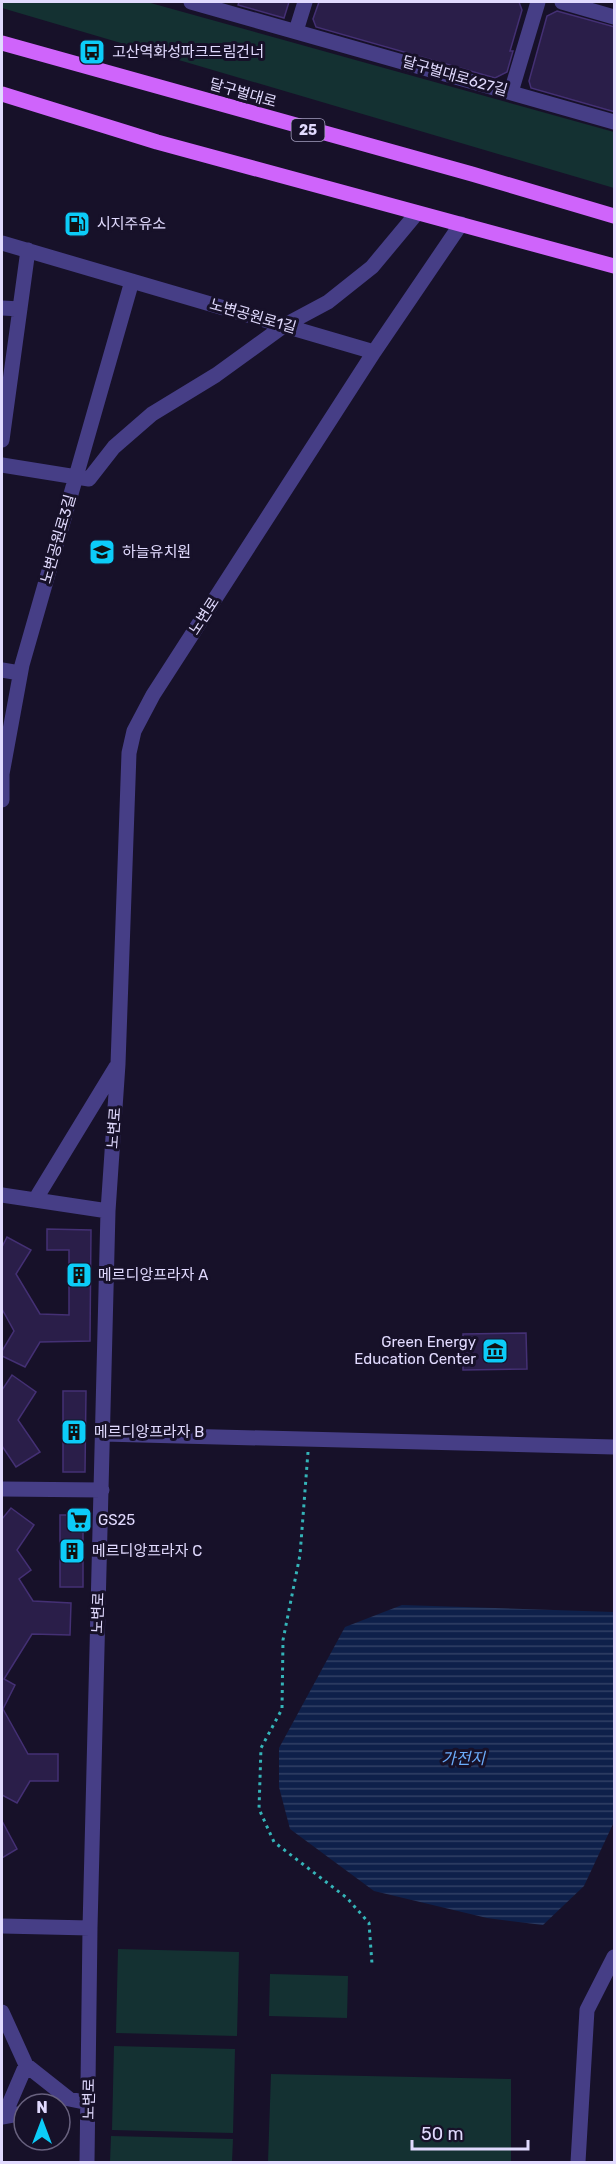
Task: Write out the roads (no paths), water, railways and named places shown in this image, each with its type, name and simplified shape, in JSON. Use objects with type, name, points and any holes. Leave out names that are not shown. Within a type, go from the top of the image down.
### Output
[{"type":"main road","name":"달구벌대로","points":[[2,43],[615,216]]},
{"type":"main road","points":[[2,94],[157,142],[615,266]]},
{"type":"street","name":"달구벌대로627길","points":[[191,2],[615,122]]},
{"type":"street","points":[[296,31],[305,2]]},
{"type":"street","points":[[511,92],[538,2]]},
{"type":"street","points":[[562,2],[615,16]]},
{"type":"street","points":[[132,281],[76,477],[89,479],[114,447],[152,414],[216,375],[285,325],[328,302],[372,267],[417,213]]},
{"type":"street","name":"노변로","points":[[87,2163],[90,1928],[108,1212],[118,1064],[129,753],[135,731],[153,695],[374,352],[460,224]]},
{"type":"street","name":"노변공원로1길","points":[[2,243],[374,352]]},
{"type":"street","points":[[2,440],[28,250]]},
{"type":"street","points":[[2,308],[20,309]]},
{"type":"street","name":"노변공원로3길","points":[[2,465],[76,477],[20,673],[2,774],[2,800]]},
{"type":"street","points":[[2,670],[20,673]]},
{"type":"street","name":"노변로","points":[[35,1200],[118,1064]]},
{"type":"street","points":[[2,1195],[108,1212]]},
{"type":"street","points":[[103,1434],[615,1447]]},
{"type":"street","points":[[2,1489],[102,1490]]},
{"type":"street","points":[[2,1926],[90,1928]]},
{"type":"street","points":[[578,2163],[587,2010],[615,1957]]},
{"type":"street","points":[[2,2012],[26,2065],[53,2092]]},
{"type":"street","points":[[3,2116],[26,2065]]},
{"type":"street","points":[[72,2102],[89,2103]]},
{"type":"water","name":"가전지","points":[[402,1605],[614,1612],[613,1824],[584,1886],[543,1925],[487,1918],[374,1891],[290,1829],[279,1787],[279,1748],[345,1627]]},
{"type":"place","name":"고산역화성파크드림건너","points":[[92,52]]},
{"type":"place","name":"시지주유소","points":[[77,224]]},
{"type":"place","name":"하늘유치원","points":[[102,552]]},
{"type":"place","name":"메르디앙프라자 A","points":[[79,1275]]},
{"type":"place","name":"Green Energy Education Center","points":[[495,1351]]},
{"type":"place","name":"메르디앙프라자 B","points":[[74,1432]]},
{"type":"place","name":"GS25","points":[[79,1520]]},
{"type":"place","name":"메르디앙프라자 C","points":[[72,1551]]}]
